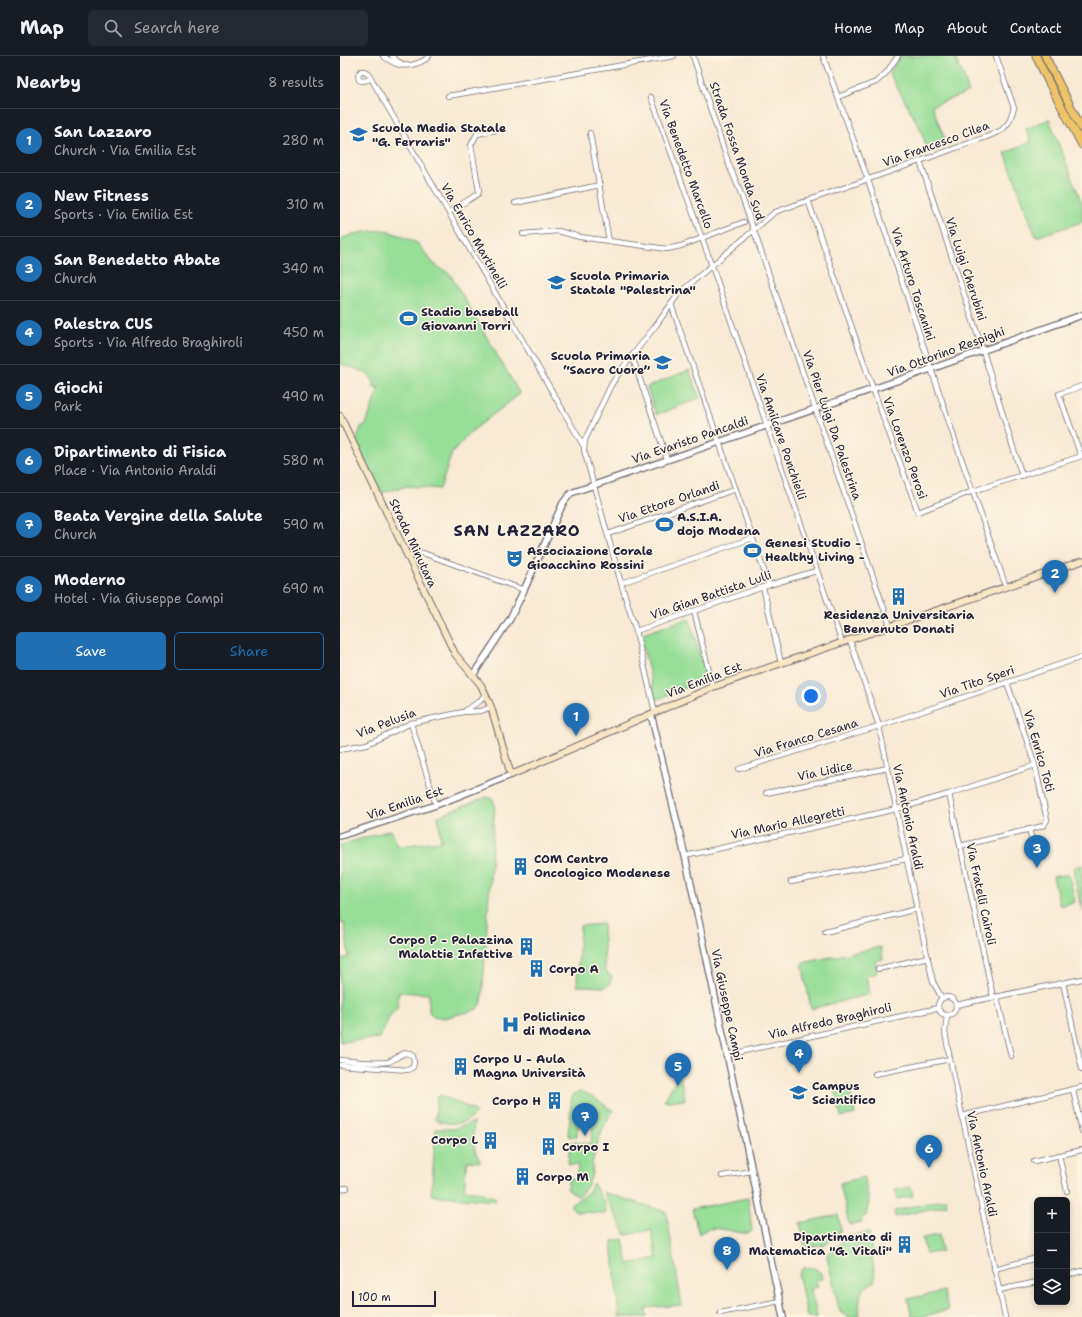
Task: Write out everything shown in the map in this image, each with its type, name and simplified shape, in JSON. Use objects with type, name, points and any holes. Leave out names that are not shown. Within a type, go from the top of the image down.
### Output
[{"type":"highway","points":[[1036,56],[1082,145]]},
{"type":"highway","points":[[1045,56],[1082,129]]},
{"type":"main road","name":"Strada Minutara","points":[[340,416],[455,654],[481,685],[491,707],[511,775]]},
{"type":"main road","name":"Via Emilia Est","points":[[511,775],[713,687],[1082,561]]},
{"type":"street","points":[[383,56],[395,64],[400,65],[423,61],[429,56]]},
{"type":"street","points":[[392,56],[399,62],[415,63]]},
{"type":"street","points":[[448,96],[674,56]]},
{"type":"street","name":"Strada Fossa Monda Sud","points":[[693,56],[729,165],[754,231]]},
{"type":"street","name":"Via Arturo Toscanini","points":[[823,56],[868,180],[1006,586]]},
{"type":"street","points":[[838,97],[876,82],[881,78],[898,56]]},
{"type":"street","name":"Via Francesco Cilea","points":[[584,445],[611,384],[671,304],[684,289],[775,212],[868,180],[1002,130],[1009,122],[1014,111],[1014,104],[996,56]]},
{"type":"street","name":"Via Enrico Martinelli","points":[[370,78],[584,445],[584,450],[636,632],[653,713]]},
{"type":"street","name":"Via Benedetto Marcello","points":[[651,97],[702,239]]},
{"type":"street","points":[[449,212],[478,194],[479,191],[471,145],[477,134],[496,130]]},
{"type":"street","points":[[590,133],[609,241]]},
{"type":"street","name":"Via Luigi Cherubini","points":[[920,161],[1022,476]]},
{"type":"street","points":[[515,203],[600,185]]},
{"type":"street","name":"Via Lorenzo Perosi","points":[[808,200],[873,389],[918,512],[973,492]]},
{"type":"street","name":"Via Benedetto Marcello","points":[[524,234],[558,231],[580,237],[668,249],[702,239],[744,222]]},
{"type":"street","name":"Via Pier Luigi Da Palestrina","points":[[754,231],[890,626]]},
{"type":"street","name":"Via Amilcare Ponchielli","points":[[702,239],[842,643]]},
{"type":"street","points":[[671,304],[769,585]]},
{"type":"street","name":"Via Ottorino Respighi","points":[[816,409],[1082,315]]},
{"type":"street","points":[[632,356],[667,459]]},
{"type":"street","points":[[973,492],[1081,456],[1059,394],[1082,386]]},
{"type":"street","name":"Via Evaristo Pancaldi","points":[[524,590],[563,503],[572,492],[816,409]]},
{"type":"street","name":"Via Ettore Orlandi","points":[[608,534],[736,490]]},
{"type":"street","points":[[621,583],[753,538]]},
{"type":"street","points":[[408,557],[416,553],[423,553],[524,590],[510,619],[473,675]]},
{"type":"street","name":"Via Gian Battista Lulli","points":[[636,632],[763,587],[816,571]]},
{"type":"street","points":[[763,587],[781,663]]},
{"type":"street","points":[[694,611],[713,687]]},
{"type":"street","name":"Via Antonio Araldi","points":[[850,640],[878,726],[934,984],[942,998]]},
{"type":"street","name":"Via Tito Speri","points":[[878,726],[1082,656]]},
{"type":"street","name":"Via Enrico Toti","points":[[1007,682],[1035,765],[1047,820],[1044,825],[1029,829]]},
{"type":"street","name":"Via Pelusia","points":[[463,712],[480,701],[485,694]]},
{"type":"street","name":"Via Pelusia","points":[[340,749],[367,744],[411,723],[463,712],[481,711],[491,707]]},
{"type":"street","name":"Via Giuseppe Campi","points":[[653,713],[783,1317]]},
{"type":"street","points":[[411,723],[436,805]]},
{"type":"street","name":"Via Franco Cesana","points":[[739,768],[878,726]]},
{"type":"street","name":"Via Mario Allegretti","points":[[684,856],[897,809],[949,794],[1035,765]]},
{"type":"street","name":"Via Lidice","points":[[766,793],[888,768]]},
{"type":"street","name":"Via Emilia Est","points":[[340,836],[436,805],[511,775]]},
{"type":"street","name":"Via Fratelli Cairoli","points":[[949,794],[995,997],[1011,1056]]},
{"type":"street","points":[[960,846],[1029,829],[1034,851]]},
{"type":"street","points":[[791,882],[906,859]]},
{"type":"street","points":[[825,932],[917,909]]},
{"type":"street","points":[[878,969],[928,957]]},
{"type":"street","points":[[956,1005],[1082,979]]},
{"type":"street","points":[[1063,983],[1082,1069]]},
{"type":"street","points":[[947,997],[952,998],[956,1005],[954,1012],[947,1015],[942,1013],[938,1008],[942,998],[947,997]]},
{"type":"street","name":"Via Alfredo Braghiroli","points":[[726,1055],[938,1008]]},
{"type":"street","name":"Via Antonio Araldi","points":[[947,1015],[945,1032],[950,1059],[1005,1317]]},
{"type":"street","points":[[340,1060],[386,1062],[403,1053],[407,1053],[413,1056],[414,1062],[413,1067],[408,1070],[340,1065]]},
{"type":"street","points":[[875,1074],[950,1059]]},
{"type":"street","points":[[962,1116],[1082,1088]]},
{"type":"street","points":[[1073,1090],[1082,1131]]},
{"type":"street","points":[[1034,1161],[1082,1150]]},
{"type":"street","points":[[1059,1155],[1067,1191]]},
{"type":"street","points":[[722,1176],[752,1171]]},
{"type":"street","points":[[340,1189],[347,1188]]},
{"type":"street","points":[[994,1269],[1034,1259]]},
{"type":"street","points":[[1070,1274],[1082,1271]]},
{"type":"street","points":[[999,1290],[1034,1283]]},
{"type":"street","points":[[720,1313],[780,1301]]},
{"type":"green space","points":[[901,56],[955,56],[969,92],[932,106],[946,142],[927,149],[921,130],[889,73]]},
{"type":"green space","points":[[1049,119],[1082,203],[1082,222],[1036,237],[1005,153],[1031,142],[1026,129]]},
{"type":"green space","name":"Stadio baseball Giovanni Torri","points":[[384,230],[417,243],[435,265],[450,274],[520,394],[472,431],[452,453],[440,489],[407,486],[382,493],[356,442],[361,427],[366,424],[379,387],[374,388],[374,383],[367,374],[357,369],[340,364],[340,239],[351,235]]},
{"type":"green space","points":[[689,370],[700,398],[656,415],[647,387]]},
{"type":"green space","points":[[689,618],[707,679],[656,700],[640,635]]},
{"type":"green space","points":[[487,797],[492,799],[495,804],[482,1001],[480,1006],[475,1010],[444,1018],[433,1016],[429,1012],[429,994],[399,992],[397,1008],[388,1018],[387,1024],[379,1038],[340,1042],[340,959],[349,957],[344,923],[340,923],[340,845],[391,830],[398,846],[441,841],[438,816]]},
{"type":"green space","points":[[1082,865],[1082,913],[1073,868]]},
{"type":"green space","points":[[1069,874],[1075,902],[1060,906],[1053,877]]},
{"type":"green space","points":[[603,924],[605,971],[612,977],[610,983],[605,987],[577,986],[580,926]]},
{"type":"green space","points":[[881,947],[883,959],[875,961],[877,973],[866,976],[870,994],[811,1009],[802,963]]},
{"type":"green space","points":[[680,1073],[685,1100],[664,1101]]},
{"type":"green space","points":[[849,1085],[855,1114],[841,1117],[835,1088]]},
{"type":"green space","points":[[580,1091],[592,1096],[613,1111],[598,1141],[590,1181],[578,1197],[567,1189],[569,1178],[576,1179],[578,1165],[568,1164],[570,1142],[591,1144],[593,1128],[577,1127],[577,1137],[568,1136],[572,1095]]},
{"type":"green space","points":[[440,1095],[472,1109],[475,1111],[475,1114],[471,1118],[461,1123],[445,1123],[435,1120],[437,1098]]},
{"type":"green space","points":[[474,1122],[473,1138],[476,1153],[481,1162],[467,1161],[464,1190],[482,1192],[485,1195],[495,1197],[496,1201],[431,1195],[436,1129],[453,1129]]},
{"type":"green space","points":[[864,1177],[869,1201],[866,1216],[861,1218],[862,1222],[849,1225],[840,1183]]},
{"type":"green space","points":[[593,1183],[605,1204],[606,1213],[576,1212],[570,1205],[588,1193]]},
{"type":"green space","points":[[911,1187],[913,1196],[897,1199],[895,1190]]},
{"type":"green space","points":[[603,1192],[666,1212],[682,1305],[646,1308],[647,1317],[619,1317],[612,1241],[623,1239],[628,1264],[657,1258],[651,1230],[626,1235]]},
{"type":"green space","points":[[748,1198],[752,1230],[750,1233],[717,1228],[705,1230],[699,1234],[692,1209]]},
{"type":"green space","points":[[946,1199],[947,1205],[895,1217],[894,1211]]},
{"type":"green space","points":[[838,1215],[841,1230],[827,1244],[805,1248],[800,1223]]},
{"type":"green space","points":[[869,1232],[875,1276],[874,1282],[868,1285],[861,1293],[859,1317],[849,1317],[840,1312],[827,1257],[828,1253],[850,1236]]},
{"type":"green space","points":[[939,1235],[942,1251],[926,1254],[922,1238]]},
{"type":"green space","points":[[805,1267],[814,1268],[821,1273],[822,1279],[816,1280],[818,1287],[811,1289],[817,1317],[807,1317],[799,1276],[801,1270]]},
{"type":"green space","points":[[944,1291],[948,1310],[921,1317],[912,1317],[908,1299]]},
{"type":"place","name":"Scuola Media Statale \"G. Ferraris\"","points":[[359,135]]},
{"type":"place","name":"Scuola Primaria Statale \"Palestrina\"","points":[[557,283]]},
{"type":"place","name":"Stadio baseball Giovanni Torri","points":[[408,319]]},
{"type":"place","name":"Scuola Primaria “Sacro Cuore”","points":[[663,363]]},
{"type":"place","name":"A.S.I.A. dojo Modena","points":[[664,524]]},
{"type":"place","name":"Genesi Studio - Healthy Living -","points":[[752,550]]},
{"type":"place","name":"Associazione Corale Gioacchino Rossini","points":[[514,558]]},
{"type":"place","name":"New Fitness","points":[[1055,593]]},
{"type":"place","name":"Residenza Universitaria Benvenuto Donati","points":[[899,596]]},
{"type":"place","name":"San Lazzaro","points":[[576,736]]},
{"type":"place","name":"COM Centro Oncologico Modenese","points":[[521,866]]},
{"type":"place","name":"San Benedetto Abate","points":[[1037,868]]},
{"type":"place","name":"Corpo P - Palazzina Malattie Infettive","points":[[526,947]]},
{"type":"place","name":"Corpo A","points":[[536,969]]},
{"type":"place","name":"Policlinico di Modena","points":[[510,1024]]},
{"type":"place","name":"Corpo U - Aula Magna Università","points":[[460,1066]]},
{"type":"place","name":"Palestra CUS","points":[[799,1073]]},
{"type":"place","name":"Giochi","points":[[678,1086]]},
{"type":"place","name":"Campus Scientifico","points":[[799,1093]]},
{"type":"place","name":"Corpo H","points":[[554,1101]]},
{"type":"place","name":"Beata Vergine della Salute","points":[[585,1136]]},
{"type":"place","name":"Corpo L","points":[[491,1140]]},
{"type":"place","name":"Corpo I","points":[[549,1147]]},
{"type":"place","name":"Dipartimento di Fisica","points":[[929,1168]]},
{"type":"place","name":"Corpo M","points":[[523,1177]]},
{"type":"place","name":"Dipartimento di Matematica \"G. Vitali\"","points":[[905,1244]]},
{"type":"place","name":"Moderno","points":[[727,1270]]},
{"type":"district","name":"SAN LAZZARO","points":[[517,530]]}]
